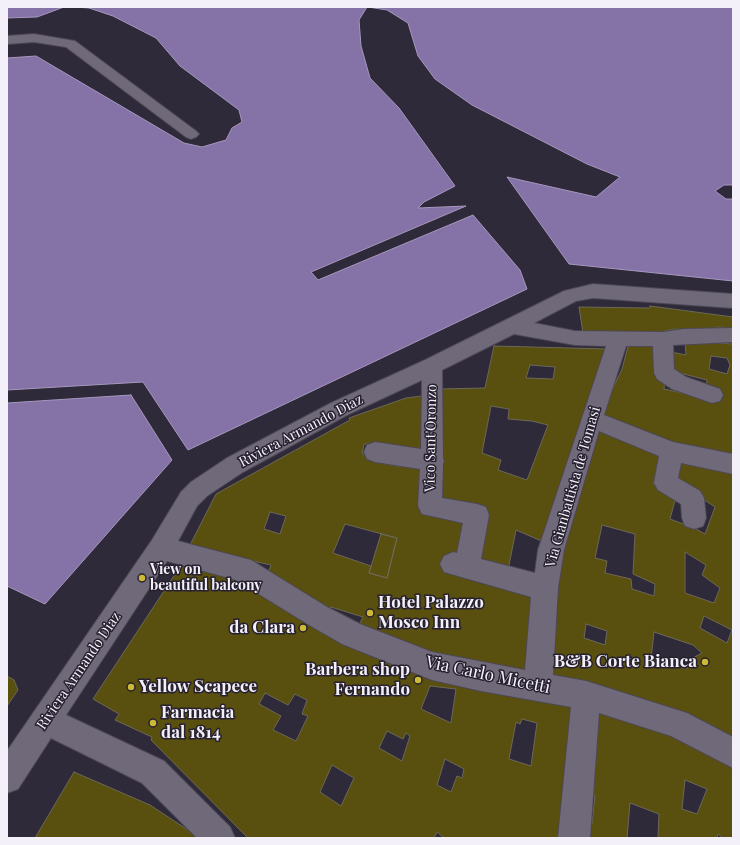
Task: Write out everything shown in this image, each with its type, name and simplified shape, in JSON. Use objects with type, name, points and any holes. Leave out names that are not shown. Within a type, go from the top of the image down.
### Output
[{"type":"street","points":[[7,40],[34,38],[70,44],[191,134]]},
{"type":"street","name":"Riviera Armando Diaz","points":[[7,778],[161,548],[189,499],[199,489],[235,465],[339,409],[432,366],[571,296],[593,291],[733,302]]},
{"type":"street","points":[[512,326],[575,338],[663,339],[684,336],[733,334]]},
{"type":"street","name":"Via Gianbattista de Tomasi","points":[[538,686],[545,588],[551,550],[592,418],[619,338]]},
{"type":"street","points":[[663,339],[664,373],[679,383],[712,395]]},
{"type":"street","name":"Vico Sant'Oronzo","points":[[432,366],[433,461],[430,506],[477,515],[460,565],[545,588]]},
{"type":"street","points":[[592,418],[671,451],[733,464]]},
{"type":"street","points":[[671,451],[666,483],[692,498],[694,518]]},
{"type":"street","points":[[375,452],[433,461]]},
{"type":"street","name":"Via Carlo Micetti","points":[[161,548],[242,569],[318,616],[352,634],[432,666],[586,695],[677,722],[733,753]]},
{"type":"street","points":[[574,838],[586,695]]},
{"type":"street","points":[[46,720],[153,772],[219,838]]},
{"type":"shaded area","points":[[7,7],[64,7],[37,17],[7,18]]},
{"type":"shaded area","points":[[75,7],[367,7],[359,20],[361,46],[370,78],[399,108],[455,186],[424,202],[418,208],[466,206],[311,272],[318,280],[473,215],[520,270],[527,289],[188,450],[143,382],[7,390],[7,58],[36,56],[184,143],[202,147],[226,140],[232,128],[242,122],[239,110],[180,66],[156,38],[113,16],[89,8]]},
{"type":"shaded area","points":[[368,7],[733,7],[733,185],[724,185],[715,191],[726,199],[733,199],[733,281],[569,264],[507,177],[596,197],[620,177],[587,164],[472,105],[435,79],[418,56],[408,23],[387,10]]},
{"type":"shaded area","points":[[131,395],[172,460],[45,604],[7,586],[7,403]]},
{"type":"building","points":[[650,306],[733,317],[733,328],[716,327],[717,333],[675,329],[650,334],[583,333],[579,307],[650,308]]},
{"type":"building","points":[[685,341],[733,344],[733,458],[662,443],[600,416],[622,369],[629,343],[659,347],[665,377],[664,389],[719,401],[706,389],[707,380],[668,370],[671,352],[686,355]],"holes":[[[711,356],[727,358],[730,365],[727,374],[709,369]]]},
{"type":"building","points":[[494,346],[608,349],[546,543],[516,530],[508,570],[472,559],[482,513],[439,503],[439,389],[485,388]],"holes":[[[530,365],[555,367],[553,379],[526,378]],[[491,406],[509,409],[508,419],[532,421],[548,425],[527,480],[498,470],[501,460],[482,453]]]},
{"type":"building","points":[[422,396],[427,455],[376,444],[364,444],[362,454],[378,457],[377,462],[401,467],[404,460],[425,464],[423,508],[472,517],[465,560],[536,594],[533,677],[446,658],[356,631],[363,617],[331,607],[327,615],[267,576],[271,565],[189,547],[216,494],[350,420],[349,418],[406,398]],"holes":[[[270,512],[286,516],[280,534],[264,529]],[[345,524],[397,538],[387,578],[369,573],[371,566],[333,553]]]},
{"type":"building","points":[[596,427],[660,451],[653,484],[677,493],[670,519],[705,534],[715,507],[694,493],[677,485],[681,460],[733,472],[733,740],[547,675],[562,553]],"holes":[[[602,525],[635,534],[633,574],[655,584],[654,596],[632,589],[631,579],[605,573],[607,561],[595,558]],[[685,552],[706,565],[702,575],[720,588],[714,603],[685,593]],[[704,616],[732,630],[727,643],[700,628]],[[586,624],[607,631],[605,645],[584,638]],[[654,632],[693,645],[702,653],[691,659],[687,669],[651,659]]]},
{"type":"building","points":[[381,534],[397,538],[387,578],[369,573]]},
{"type":"building","points":[[185,559],[230,571],[279,602],[576,701],[564,838],[444,838],[437,832],[434,838],[248,838],[151,740],[152,737],[115,720],[119,714],[93,699]],"holes":[[[430,686],[456,689],[451,723],[421,709]],[[265,693],[288,705],[295,694],[307,700],[302,714],[308,716],[296,741],[273,730],[281,716],[259,704]],[[522,719],[537,723],[531,766],[509,759],[516,722],[520,724]],[[387,731],[403,739],[406,733],[410,736],[402,761],[379,748]],[[445,759],[464,769],[462,778],[457,776],[451,792],[437,785]],[[332,765],[354,778],[341,806],[320,792]]]},
{"type":"building","points":[[7,676],[14,680],[18,690],[7,706]]},
{"type":"building","points":[[598,705],[659,725],[733,767],[733,838],[723,838],[718,834],[717,838],[658,838],[659,814],[630,803],[627,838],[589,838],[589,824],[592,824],[595,795],[591,794]],"holes":[[[685,780],[707,789],[697,814],[682,809]]]},
{"type":"building","points":[[74,772],[150,805],[191,832],[197,838],[35,838]]},
{"type":"place","name":"View on beautiful balcony","points":[[142,578]]},
{"type":"place","name":"Hotel Palazzo Mosco Inn","points":[[370,613]]},
{"type":"place","name":"da Clara","points":[[303,628]]},
{"type":"place","name":"B&B Corte Bianca","points":[[705,662]]},
{"type":"place","name":"Barbera shop Fernando","points":[[418,680]]},
{"type":"place","name":"Yellow Scapece","points":[[131,687]]},
{"type":"place","name":"Farmacia dal 1814","points":[[153,723]]}]
